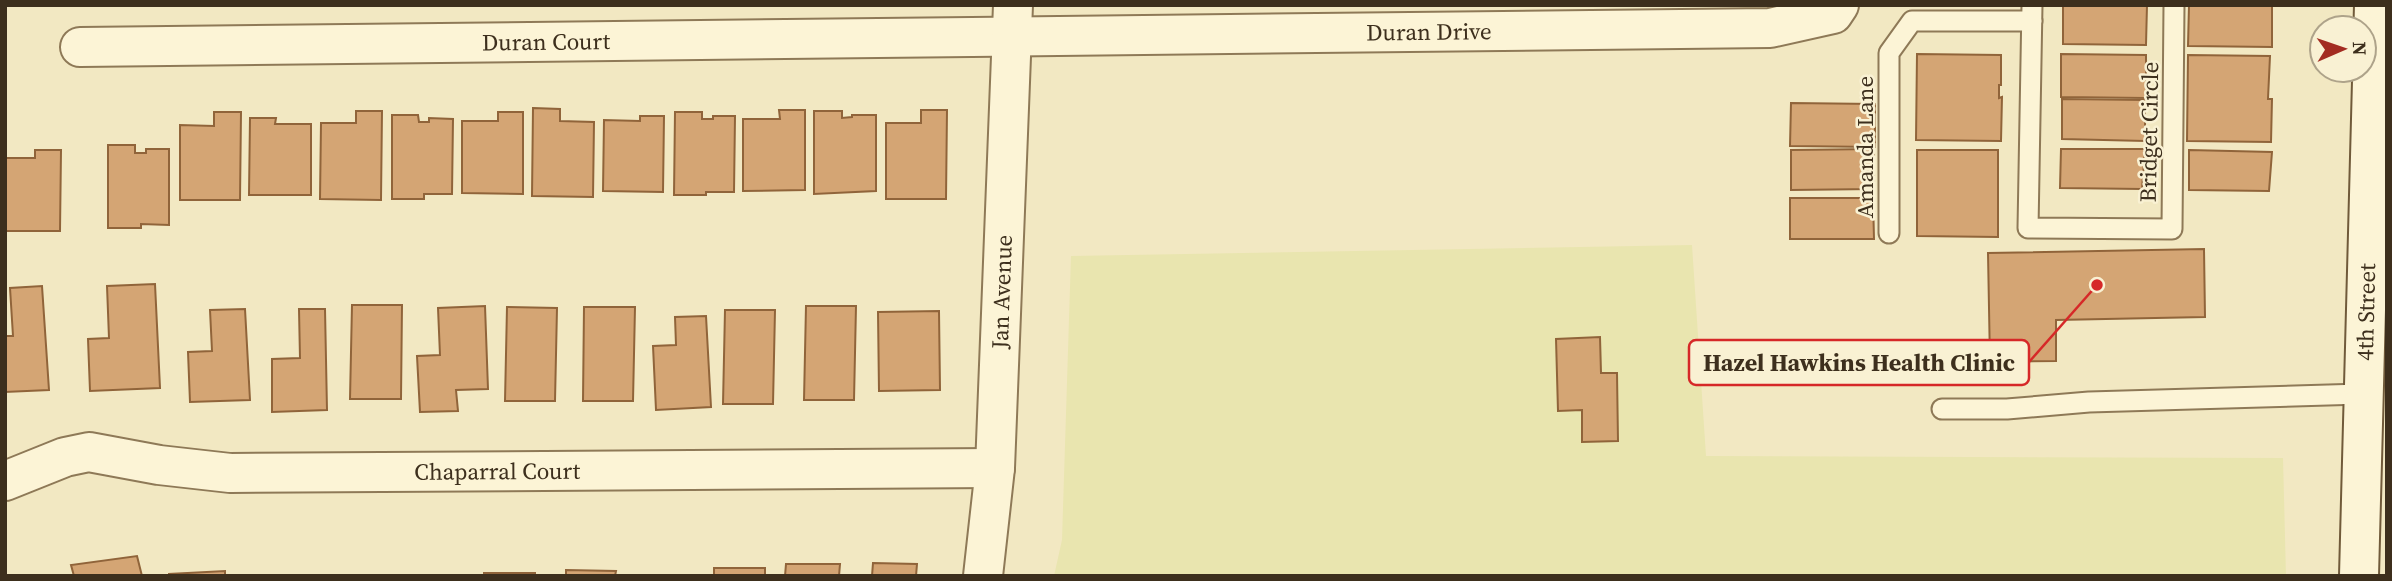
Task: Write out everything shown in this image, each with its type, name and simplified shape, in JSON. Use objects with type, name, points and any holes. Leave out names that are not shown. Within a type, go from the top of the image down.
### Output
[{"type":"street","name":"Duran Drive","points":[[1013,21],[1770,28],[1833,14],[1839,5]]},
{"type":"street","name":"4th Street","points":[[2359,576],[2374,5]]},
{"type":"street","name":"Duran Court","points":[[80,47],[1013,21]]},
{"type":"street","name":"Jan Avenue","points":[[984,576],[995,468],[1013,21]]},
{"type":"street","name":"Chaparral Court","points":[[5,481],[65,457],[89,452],[230,474],[995,468]]},
{"type":"lane","name":"Bridget Circle","points":[[2032,13],[2028,228],[2172,229],[2175,5]]},
{"type":"lane","name":"Amanda Lane","points":[[1889,233],[1889,53],[1912,21],[2032,13]]},
{"type":"lane","points":[[1942,408],[2007,409],[2089,402],[2362,394]]},
{"type":"shaded area","points":[[1692,245],[1706,456],[2283,458],[2286,576],[1054,576],[1062,540],[1071,256]]},
{"type":"building","points":[[2063,5],[2147,5],[2146,45],[2063,44]]},
{"type":"building","points":[[2189,5],[2272,5],[2272,47],[2188,46]]},
{"type":"building","points":[[1917,54],[2001,55],[2001,141],[1916,140]]},
{"type":"building","points":[[2061,54],[2146,55],[2146,98],[2061,97]]},
{"type":"building","points":[[2188,55],[2270,56],[2268,99],[2272,99],[2271,142],[2187,141]]},
{"type":"building","points":[[2062,99],[2145,100],[2145,141],[2062,139]]},
{"type":"building","points":[[1791,103],[1875,104],[1875,147],[1790,146]]},
{"type":"building","points":[[533,108],[560,109],[560,121],[594,122],[593,197],[532,196]]},
{"type":"building","points":[[779,110],[805,110],[805,190],[743,191],[743,119],[780,119]]},
{"type":"building","points":[[921,110],[947,110],[946,199],[886,199],[886,123],[921,123]]},
{"type":"building","points":[[356,111],[382,111],[381,200],[320,199],[321,123],[356,123]]},
{"type":"building","points":[[814,111],[842,111],[842,118],[852,115],[876,115],[876,191],[814,194]]},
{"type":"building","points":[[214,112],[241,112],[240,200],[180,200],[180,125],[214,126]]},
{"type":"building","points":[[498,112],[523,112],[523,194],[462,193],[462,121],[498,121]]},
{"type":"building","points":[[675,112],[702,112],[702,119],[735,116],[734,192],[674,195]]},
{"type":"building","points":[[392,115],[418,115],[419,122],[429,122],[429,118],[453,119],[452,194],[424,194],[424,199],[392,199]]},
{"type":"building","points":[[640,116],[664,116],[663,192],[603,191],[604,120],[640,121]]},
{"type":"building","points":[[250,118],[276,118],[275,124],[311,124],[311,195],[249,195]]},
{"type":"building","points":[[108,145],[135,145],[135,153],[146,153],[146,149],[169,149],[169,225],[141,224],[141,228],[108,228]]},
{"type":"building","points":[[1874,149],[1874,189],[1791,190],[1791,150]]},
{"type":"building","points":[[2061,149],[2145,149],[2142,189],[2060,188]]},
{"type":"building","points":[[35,150],[61,150],[60,231],[5,231],[5,158],[35,158]]},
{"type":"building","points":[[1917,150],[1998,150],[1998,237],[1917,236]]},
{"type":"building","points":[[2189,150],[2272,152],[2269,191],[2189,190]]},
{"type":"building","points":[[1790,198],[1873,198],[1874,239],[1790,239]]},
{"type":"building","points":[[2204,249],[2205,317],[2056,320],[2056,361],[1990,362],[1988,253]]},
{"type":"building","points":[[155,284],[160,388],[90,391],[88,339],[109,338],[107,286]]},
{"type":"building","points":[[42,286],[49,390],[5,392],[5,336],[13,336],[10,288]]},
{"type":"building","points":[[352,305],[402,305],[401,399],[350,399]]},
{"type":"building","points":[[485,306],[488,389],[456,390],[458,411],[420,412],[417,356],[440,355],[438,308]]},
{"type":"building","points":[[806,306],[856,306],[854,400],[804,400]]},
{"type":"building","points":[[507,307],[557,308],[555,401],[505,401]]},
{"type":"building","points":[[584,307],[635,307],[633,401],[583,401]]},
{"type":"building","points":[[245,309],[250,400],[190,402],[188,352],[212,351],[210,310]]},
{"type":"building","points":[[299,309],[325,309],[327,410],[272,412],[272,359],[300,358]]},
{"type":"building","points":[[725,310],[775,310],[773,404],[723,404]]},
{"type":"building","points":[[939,311],[940,390],[879,391],[878,312]]},
{"type":"building","points":[[706,316],[711,407],[656,410],[653,346],[676,345],[675,317]]},
{"type":"building","points":[[1600,337],[1601,373],[1617,373],[1618,441],[1582,442],[1582,410],[1558,411],[1556,339]]},
{"type":"building","points":[[137,556],[142,576],[74,576],[71,565]]},
{"type":"building","points":[[873,563],[917,564],[916,576],[872,576]]},
{"type":"building","points":[[786,564],[840,564],[839,576],[785,576]]},
{"type":"building","points":[[714,568],[765,568],[765,576],[714,576]]},
{"type":"building","points":[[566,570],[616,571],[615,576],[566,576]]},
{"type":"building","points":[[225,571],[225,576],[169,576],[169,574]]},
{"type":"building","points":[[484,573],[535,573],[535,576],[484,576]]},
{"type":"place","name":"Hazel Hawkins Health Clinic","points":[[2097,285]]}]
